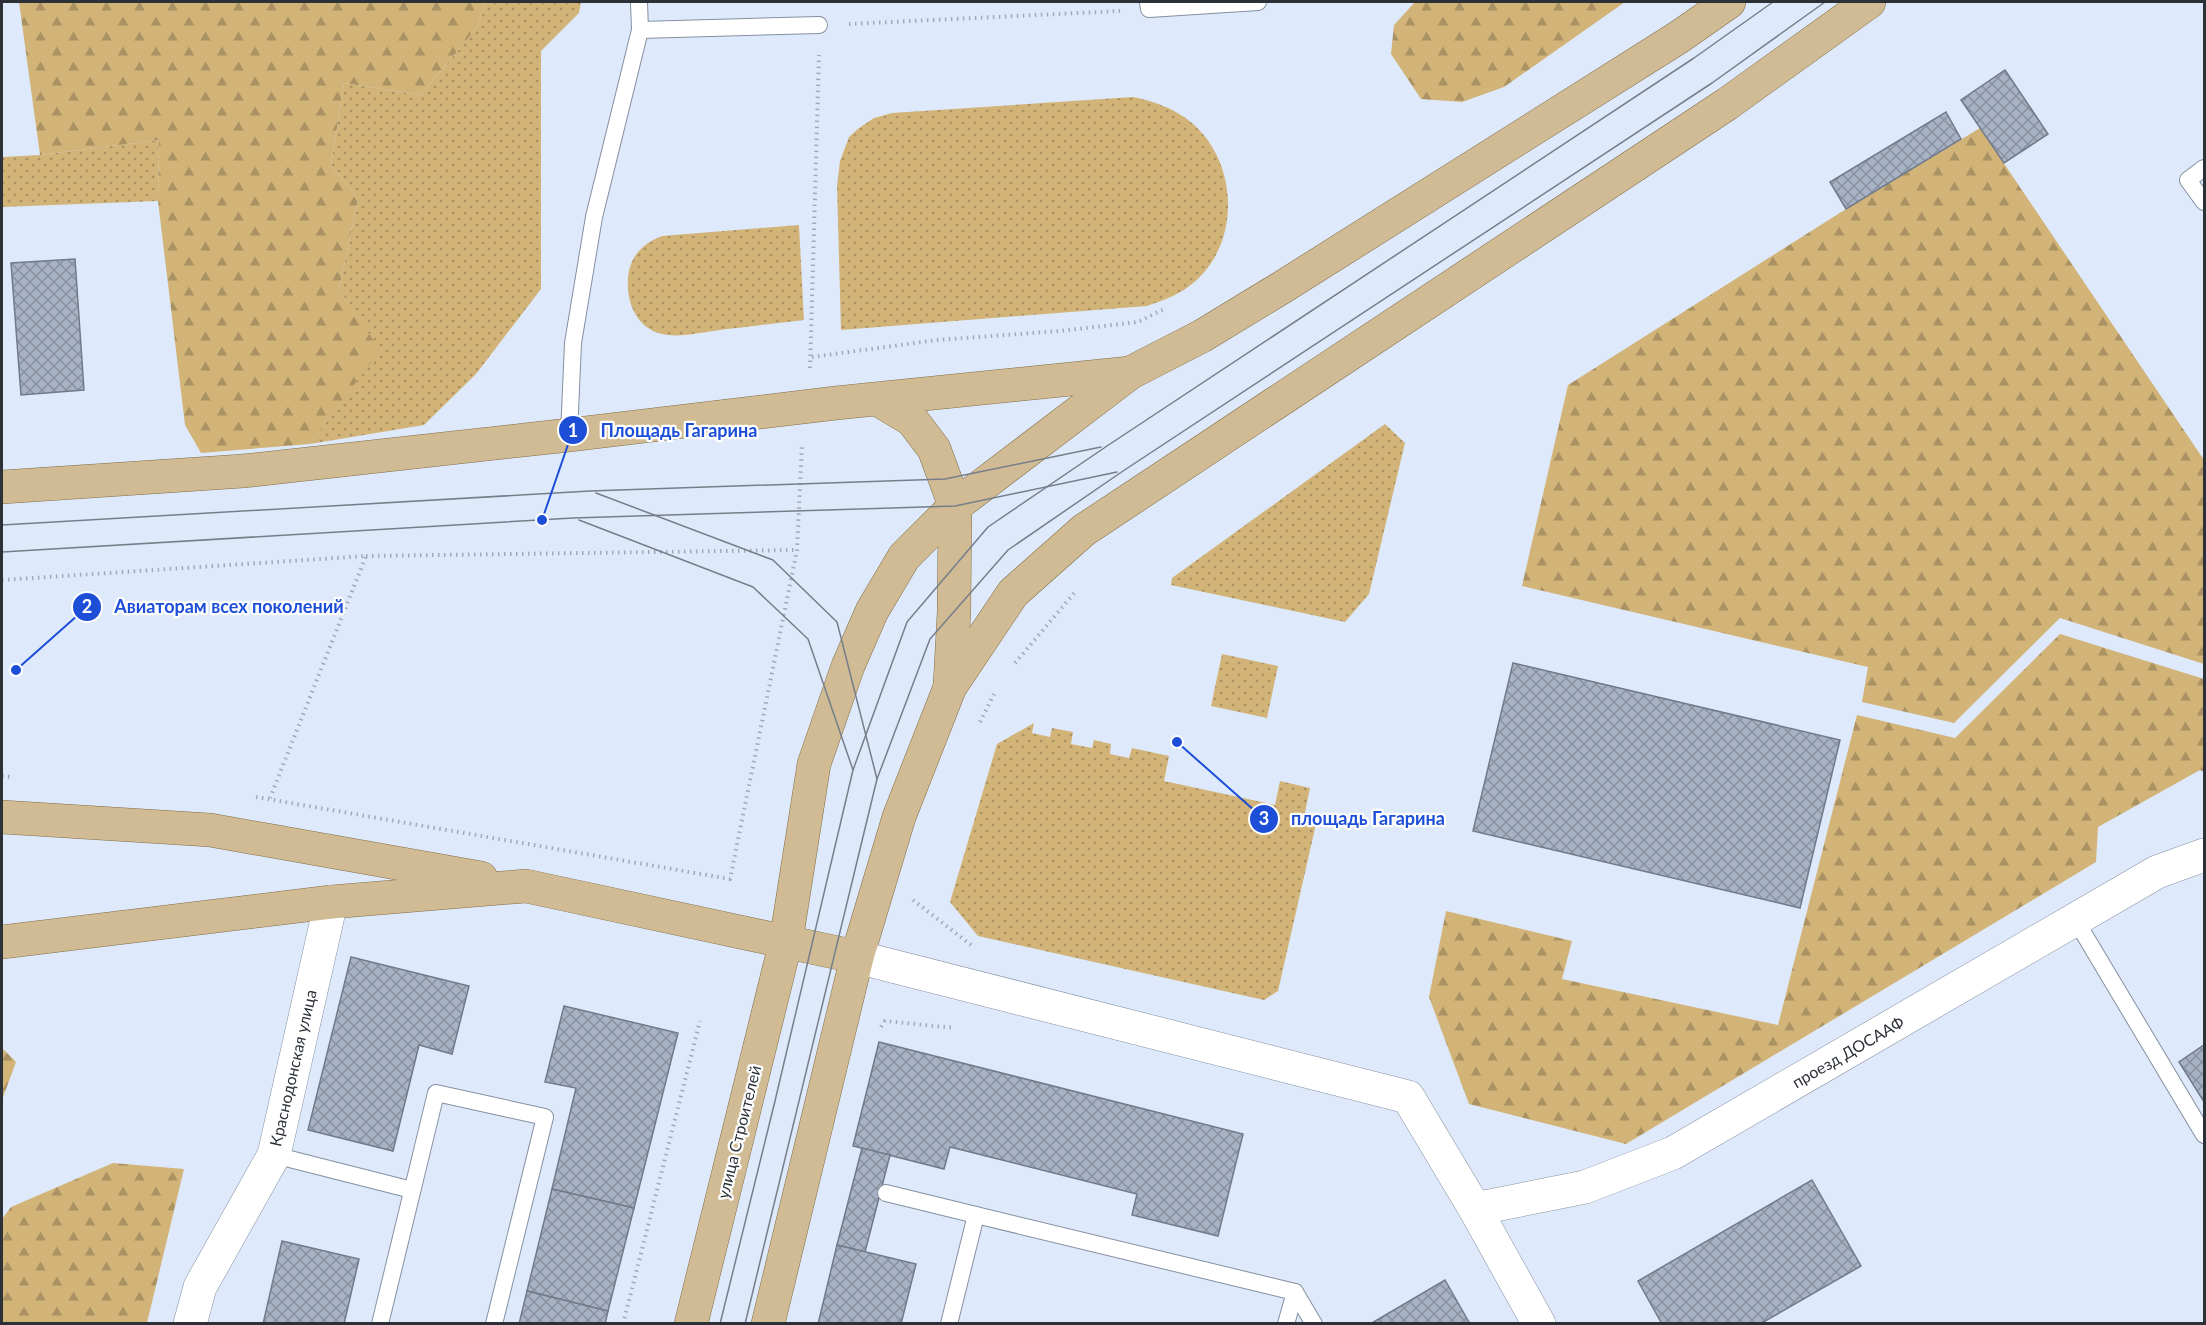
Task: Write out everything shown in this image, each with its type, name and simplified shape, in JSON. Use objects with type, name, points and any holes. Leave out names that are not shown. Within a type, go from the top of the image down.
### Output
[{"type":"main road","points":[[2,487],[243,471],[803,407],[1130,373],[1202,336],[1281,288],[1679,37],[1729,2]]},
{"type":"main road","points":[[768,1323],[857,957],[899,818],[950,687],[1013,593],[1084,530],[1727,104],[1869,2]]},
{"type":"main road","name":"улица Строителей","points":[[691,1323],[786,941],[814,764],[848,666],[873,611],[904,557],[955,506],[1130,373]]},
{"type":"main road","points":[[877,399],[912,420],[934,449],[955,506],[954,612],[950,687]]},
{"type":"main road","points":[[2,817],[210,830],[526,886],[857,957]]},
{"type":"main road","points":[[2,942],[331,902],[526,886]]},
{"type":"street","name":"проезд ДОСААФ","points":[[1475,1209],[1585,1187],[1674,1153],[2157,872],[2205,855]]},
{"type":"street","name":"Краснодонская улица","points":[[190,1323],[200,1287],[273,1155],[331,902]]},
{"type":"street","points":[[857,957],[1408,1097],[1539,1323]]},
{"type":"lane","points":[[570,435],[573,343],[594,217],[640,30],[639,2]]},
{"type":"lane","points":[[1148,5],[1258,2]]},
{"type":"lane","points":[[640,30],[819,25]]},
{"type":"lane","points":[[2205,168],[2188,180],[2205,202]]},
{"type":"lane","points":[[2075,919],[2205,1135]]},
{"type":"lane","points":[[380,1323],[436,1093],[544,1117],[494,1323]]},
{"type":"lane","points":[[273,1155],[412,1190]]},
{"type":"lane","points":[[886,1193],[1295,1292],[1314,1323]]},
{"type":"lane","points":[[949,1323],[976,1215]]},
{"type":"lane","points":[[1286,1323],[1295,1292]]},
{"type":"path","points":[[366,556],[270,798],[730,879],[797,550],[803,407],[812,357],[819,25],[1148,5]]},
{"type":"path","points":[[812,357],[937,340],[1138,322],[1168,307]]},
{"type":"path","points":[[2,580],[366,556],[797,550]]},
{"type":"path","points":[[1011,668],[1077,590]]},
{"type":"path","points":[[978,726],[998,687]]},
{"type":"path","points":[[910,898],[976,949]]},
{"type":"path","points":[[623,1323],[700,1021]]},
{"type":"green space","points":[[19,2],[486,2],[478,26],[421,95],[344,83],[331,165],[358,199],[339,289],[380,350],[310,444],[201,453],[185,425],[158,201],[159,140],[40,155]]},
{"type":"green space","points":[[486,2],[581,2],[579,13],[541,51],[541,289],[476,374],[424,425],[310,444],[379,350],[339,289],[358,199],[331,165],[344,83],[421,95],[478,26]]},
{"type":"green space","points":[[1415,2],[1625,2],[1504,87],[1462,102],[1421,99],[1391,54],[1394,25]]},
{"type":"green space","points":[[1133,97],[1160,104],[1184,117],[1203,134],[1216,154],[1225,177],[1228,201],[1226,226],[1219,249],[1206,270],[1188,287],[1173,296],[1147,306],[841,330],[837,186],[840,161],[849,137],[859,128],[874,118],[892,113]]},
{"type":"green space","points":[[1980,128],[2204,460],[2204,664],[2060,618],[1954,723],[1862,702],[1868,667],[1522,586],[1568,385],[1846,209]]},
{"type":"green space","points":[[159,140],[158,201],[2,207],[2,157],[40,155]]},
{"type":"green space","points":[[799,225],[804,320],[689,335],[668,335],[649,329],[636,316],[629,298],[629,271],[638,252],[655,239],[662,236]]},
{"type":"green space","points":[[1385,424],[1405,443],[1369,594],[1345,622],[1171,585],[1172,578]]},
{"type":"green space","points":[[2060,634],[2204,679],[2204,772],[2200,770],[2098,827],[2096,862],[1626,1144],[1469,1104],[1429,997],[1446,911],[1572,941],[1562,979],[1778,1025],[1857,715],[1955,738]]},
{"type":"green space","points":[[1222,654],[1278,666],[1267,718],[1211,706]]},
{"type":"green space","points":[[1034,723],[1032,733],[1050,737],[1052,728],[1073,732],[1071,744],[1092,748],[1094,740],[1111,744],[1110,754],[1129,758],[1132,748],[1169,756],[1164,781],[1275,805],[1280,781],[1310,788],[1305,812],[1316,824],[1278,991],[1264,1000],[978,936],[950,902],[997,744]]},
{"type":"green space","points":[[2,1048],[16,1062],[2,1100]]},
{"type":"green space","points":[[113,1163],[184,1169],[147,1323],[2,1323],[2,1219],[11,1207]]},
{"type":"building","points":[[2005,70],[2048,134],[2004,163],[1961,100]]},
{"type":"building","points":[[1946,112],[1961,139],[1846,209],[1830,182]]},
{"type":"building","points":[[75,259],[84,390],[21,395],[11,263]]},
{"type":"building","points":[[1513,663],[1840,740],[1800,908],[1473,831]]},
{"type":"building","points":[[351,957],[469,986],[452,1054],[419,1045],[393,1151],[308,1130]]},
{"type":"building","points":[[564,1006],[678,1033],[634,1208],[552,1189],[576,1088],[545,1082]]},
{"type":"building","points":[[879,1042],[1243,1134],[1218,1236],[1132,1215],[1137,1194],[950,1147],[944,1169],[853,1146]]},
{"type":"building","points":[[2204,1045],[2204,1102],[2179,1062]]},
{"type":"building","points":[[862,1148],[890,1155],[865,1252],[837,1245]]},
{"type":"building","points":[[1812,1180],[1861,1266],[1760,1324],[1662,1324],[1638,1281]]},
{"type":"building","points":[[552,1189],[634,1208],[608,1311],[527,1291]]},
{"type":"building","points":[[282,1241],[359,1259],[344,1324],[263,1324]]},
{"type":"building","points":[[837,1245],[916,1264],[901,1324],[818,1324]]},
{"type":"building","points":[[1445,1280],[1470,1324],[1370,1324]]},
{"type":"building","points":[[527,1291],[608,1311],[605,1324],[519,1324]]},
{"type":"tram line","points":[[720,1324],[853,770],[907,622],[988,527],[1694,58],[1773,2]]},
{"type":"tram line","points":[[745,1324],[877,779],[930,639],[1008,550],[1123,471],[1712,83],[1825,2]]},
{"type":"tram line","points":[[2,525],[590,491],[945,479],[1101,447]]},
{"type":"tram line","points":[[2,552],[573,518],[955,506],[1117,472]]},
{"type":"tram line","points":[[596,493],[773,560],[837,622],[877,779]]},
{"type":"tram line","points":[[579,520],[753,587],[808,639],[853,770]]},
{"type":"place","name":"Площадь Гагарина","points":[[542,520]]},
{"type":"place","name":"Авиаторам всех поколений","points":[[16,670]]},
{"type":"place","name":"площадь Гагарина","points":[[1177,742]]}]
